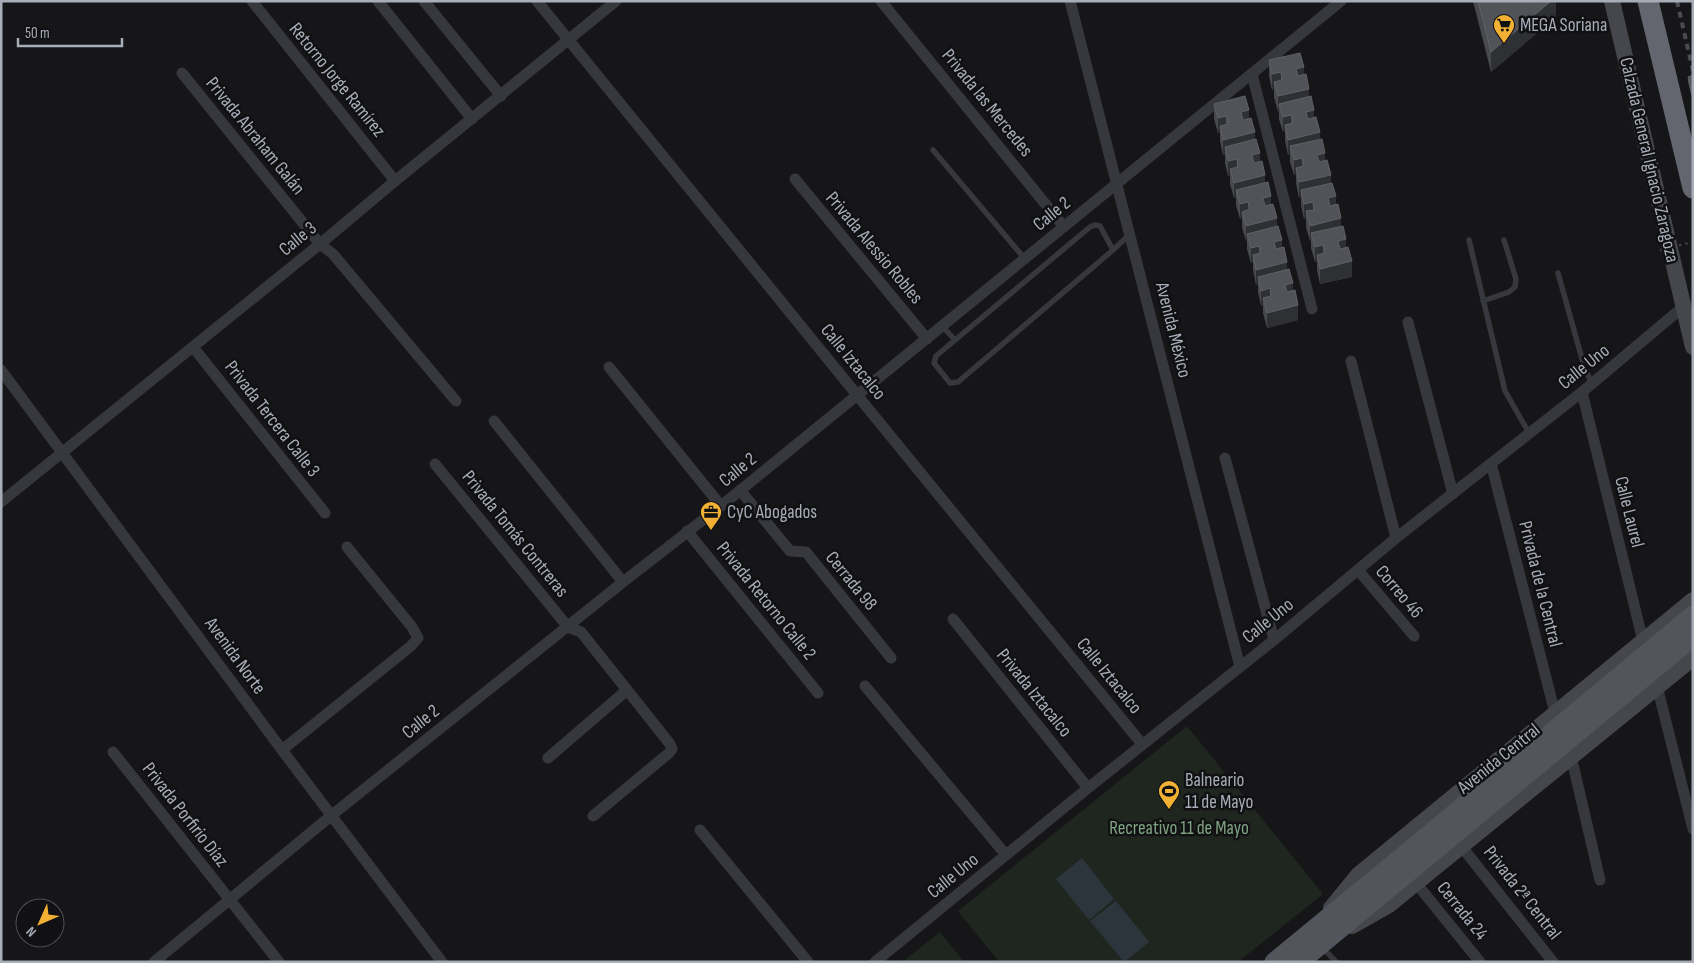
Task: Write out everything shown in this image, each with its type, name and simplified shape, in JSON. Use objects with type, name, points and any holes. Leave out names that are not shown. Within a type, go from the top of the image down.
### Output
[{"type":"highway","name":"Calzada General Ignacio Zaragoza","points":[[1648,1],[1693,188]]},
{"type":"main road","name":"Calzada General Ignacio Zaragoza","points":[[1612,1],[1693,347]]},
{"type":"main road","name":"Avenida Central","points":[[1300,962],[1358,875],[1643,641],[1692,607]]},
{"type":"main road","name":"Avenida Central","points":[[1318,936],[1692,607]]},
{"type":"main road","name":"Avenida Central","points":[[1318,936],[1693,637]]},
{"type":"main road","name":"Avenida Central","points":[[1274,962],[1318,936],[1389,905],[1693,658]]},
{"type":"street","name":"Retorno Jorge Ramírez","points":[[252,1],[396,180]]},
{"type":"street","points":[[378,1],[472,119]]},
{"type":"street","points":[[424,1],[501,96]]},
{"type":"street","name":"Calle Iztacalco","points":[[538,1],[1142,744]]},
{"type":"street","name":"Calle 3","points":[[1,502],[616,1]]},
{"type":"street","name":"Privada las Mercedes","points":[[881,1],[1064,227]]},
{"type":"street","name":"Avenida México","points":[[1070,1],[1240,667]]},
{"type":"street","name":"Calle 2","points":[[154,962],[332,815],[721,506],[1341,1]]},
{"type":"street","name":"Privada Abraham Galán","points":[[182,73],[320,244],[333,254],[456,401]]},
{"type":"street","points":[[1252,74],[1312,309]]},
{"type":"street","name":"Privada Alessio Robles","points":[[794,179],[927,339]]},
{"type":"street","name":"Calle Uno","points":[[875,962],[1142,744],[1274,640],[1396,538],[1592,384],[1683,307]]},
{"type":"street","points":[[1408,322],[1453,494]]},
{"type":"street","name":"Privada Tercera Calle 3","points":[[193,347],[325,513]]},
{"type":"street","points":[[1351,362],[1396,538]]},
{"type":"street","points":[[609,367],[721,506]]},
{"type":"street","name":"Avenida Norte","points":[[1,370],[282,750],[442,962]]},
{"type":"street","name":"Calle Laurel","points":[[1582,392],[1643,641]]},
{"type":"street","points":[[494,421],[623,582]]},
{"type":"street","points":[[1225,458],[1274,640]]},
{"type":"street","name":"Privada de la Central","points":[[1491,463],[1555,713]]},
{"type":"street","name":"Privada Tomás Contreras","points":[[435,464],[568,626],[581,632],[667,739],[672,749],[594,816]]},
{"type":"street","name":"Cerrada 98","points":[[740,490],[790,551],[806,552],[890,658]]},
{"type":"street","name":"Privada Retorno Calle 2","points":[[687,532],[818,693]]},
{"type":"street","points":[[282,750],[411,646],[418,638],[412,627],[348,547]]},
{"type":"street","name":"Correo 46","points":[[1358,570],[1414,636]]},
{"type":"street","name":"Privada Iztacalco","points":[[953,619],[1088,788]]},
{"type":"street","points":[[865,686],[1006,855]]},
{"type":"street","points":[[1657,686],[1693,829]]},
{"type":"street","points":[[548,758],[627,690]]},
{"type":"street","name":"Privada Porfirio Díaz","points":[[112,752],[279,962]]},
{"type":"street","points":[[1571,756],[1600,880]]},
{"type":"street","points":[[700,830],[808,962]]},
{"type":"street","name":"Privada 2ª Central","points":[[1462,847],[1554,962]]},
{"type":"street","name":"Cerrada 24","points":[[1416,883],[1480,962]]},
{"type":"lane","points":[[933,150],[1024,259]]},
{"type":"lane","points":[[1113,250],[1100,226],[1090,227],[936,356],[934,363],[946,381],[954,384],[958,382],[1113,250],[1130,234]]},
{"type":"lane","points":[[1469,240],[1505,391],[1529,432]]},
{"type":"lane","points":[[1483,300],[1509,292],[1515,287],[1516,279],[1504,240]]},
{"type":"lane","points":[[1558,273],[1584,366],[1592,384]]},
{"type":"lane","points":[[942,326],[955,340]]},
{"type":"lane","points":[[1318,936],[1336,962]]},
{"type":"path","points":[[1660,250],[1693,242]]},
{"type":"green space","name":"Balneario 11 de Mayo","points":[[1187,726],[1323,894],[1238,962],[999,962],[958,911]]},
{"type":"green space","points":[[940,932],[964,962],[902,962]]},
{"type":"shaded area","points":[[1082,858],[1114,899],[1089,920],[1056,879]]},
{"type":"shaded area","points":[[1116,901],[1149,942],[1124,962],[1090,921]]},
{"type":"building","points":[[1478,1],[1551,1],[1491,52]]},
{"type":"building","points":[[1300,53],[1304,67],[1296,69],[1298,76],[1306,74],[1309,89],[1278,96],[1274,82],[1282,80],[1281,72],[1272,74],[1269,60]]},
{"type":"building","points":[[1693,75],[1693,98],[1688,77]]},
{"type":"building","points":[[1245,96],[1249,110],[1241,112],[1243,120],[1251,118],[1255,132],[1223,140],[1220,126],[1228,124],[1226,116],[1218,118],[1214,104]]},
{"type":"building","points":[[1311,96],[1314,110],[1306,112],[1308,119],[1316,117],[1320,132],[1288,140],[1285,125],[1293,123],[1291,115],[1283,117],[1279,104]]},
{"type":"building","points":[[1256,139],[1260,153],[1252,155],[1254,163],[1262,161],[1265,175],[1234,183],[1230,169],[1238,167],[1237,159],[1228,161],[1225,147]]},
{"type":"building","points":[[1322,139],[1325,153],[1317,155],[1319,162],[1327,160],[1331,175],[1299,182],[1296,168],[1304,166],[1302,158],[1294,160],[1290,146]]},
{"type":"building","points":[[1268,182],[1271,196],[1263,198],[1265,206],[1273,204],[1277,218],[1246,226],[1242,212],[1250,209],[1248,202],[1240,204],[1236,190]]},
{"type":"building","points":[[1332,183],[1336,196],[1328,198],[1330,206],[1338,204],[1341,218],[1310,226],[1306,211],[1314,210],[1313,202],[1304,204],[1301,190]]},
{"type":"building","points":[[1278,226],[1282,240],[1274,242],[1276,249],[1284,247],[1287,262],[1256,270],[1253,255],[1261,253],[1259,246],[1251,248],[1247,234]]},
{"type":"building","points":[[1343,226],[1346,239],[1338,241],[1340,249],[1348,247],[1352,261],[1320,269],[1317,255],[1325,253],[1323,245],[1315,247],[1311,233]]},
{"type":"building","points":[[1289,269],[1293,283],[1285,285],[1287,292],[1295,290],[1298,305],[1267,313],[1263,298],[1271,296],[1270,288],[1261,291],[1258,277]]},
{"type":"railway","points":[[1677,1],[1693,71]]},
{"type":"place","name":"MEGA Soriana","points":[[1504,44]]},
{"type":"place","name":"CyC Abogados","points":[[711,531]]},
{"type":"place","name":"Balneario 11 de Mayo","points":[[1169,810]]},
{"type":"park label","name":"Recreativo 11 de Mayo","points":[[1179,828]]}]
